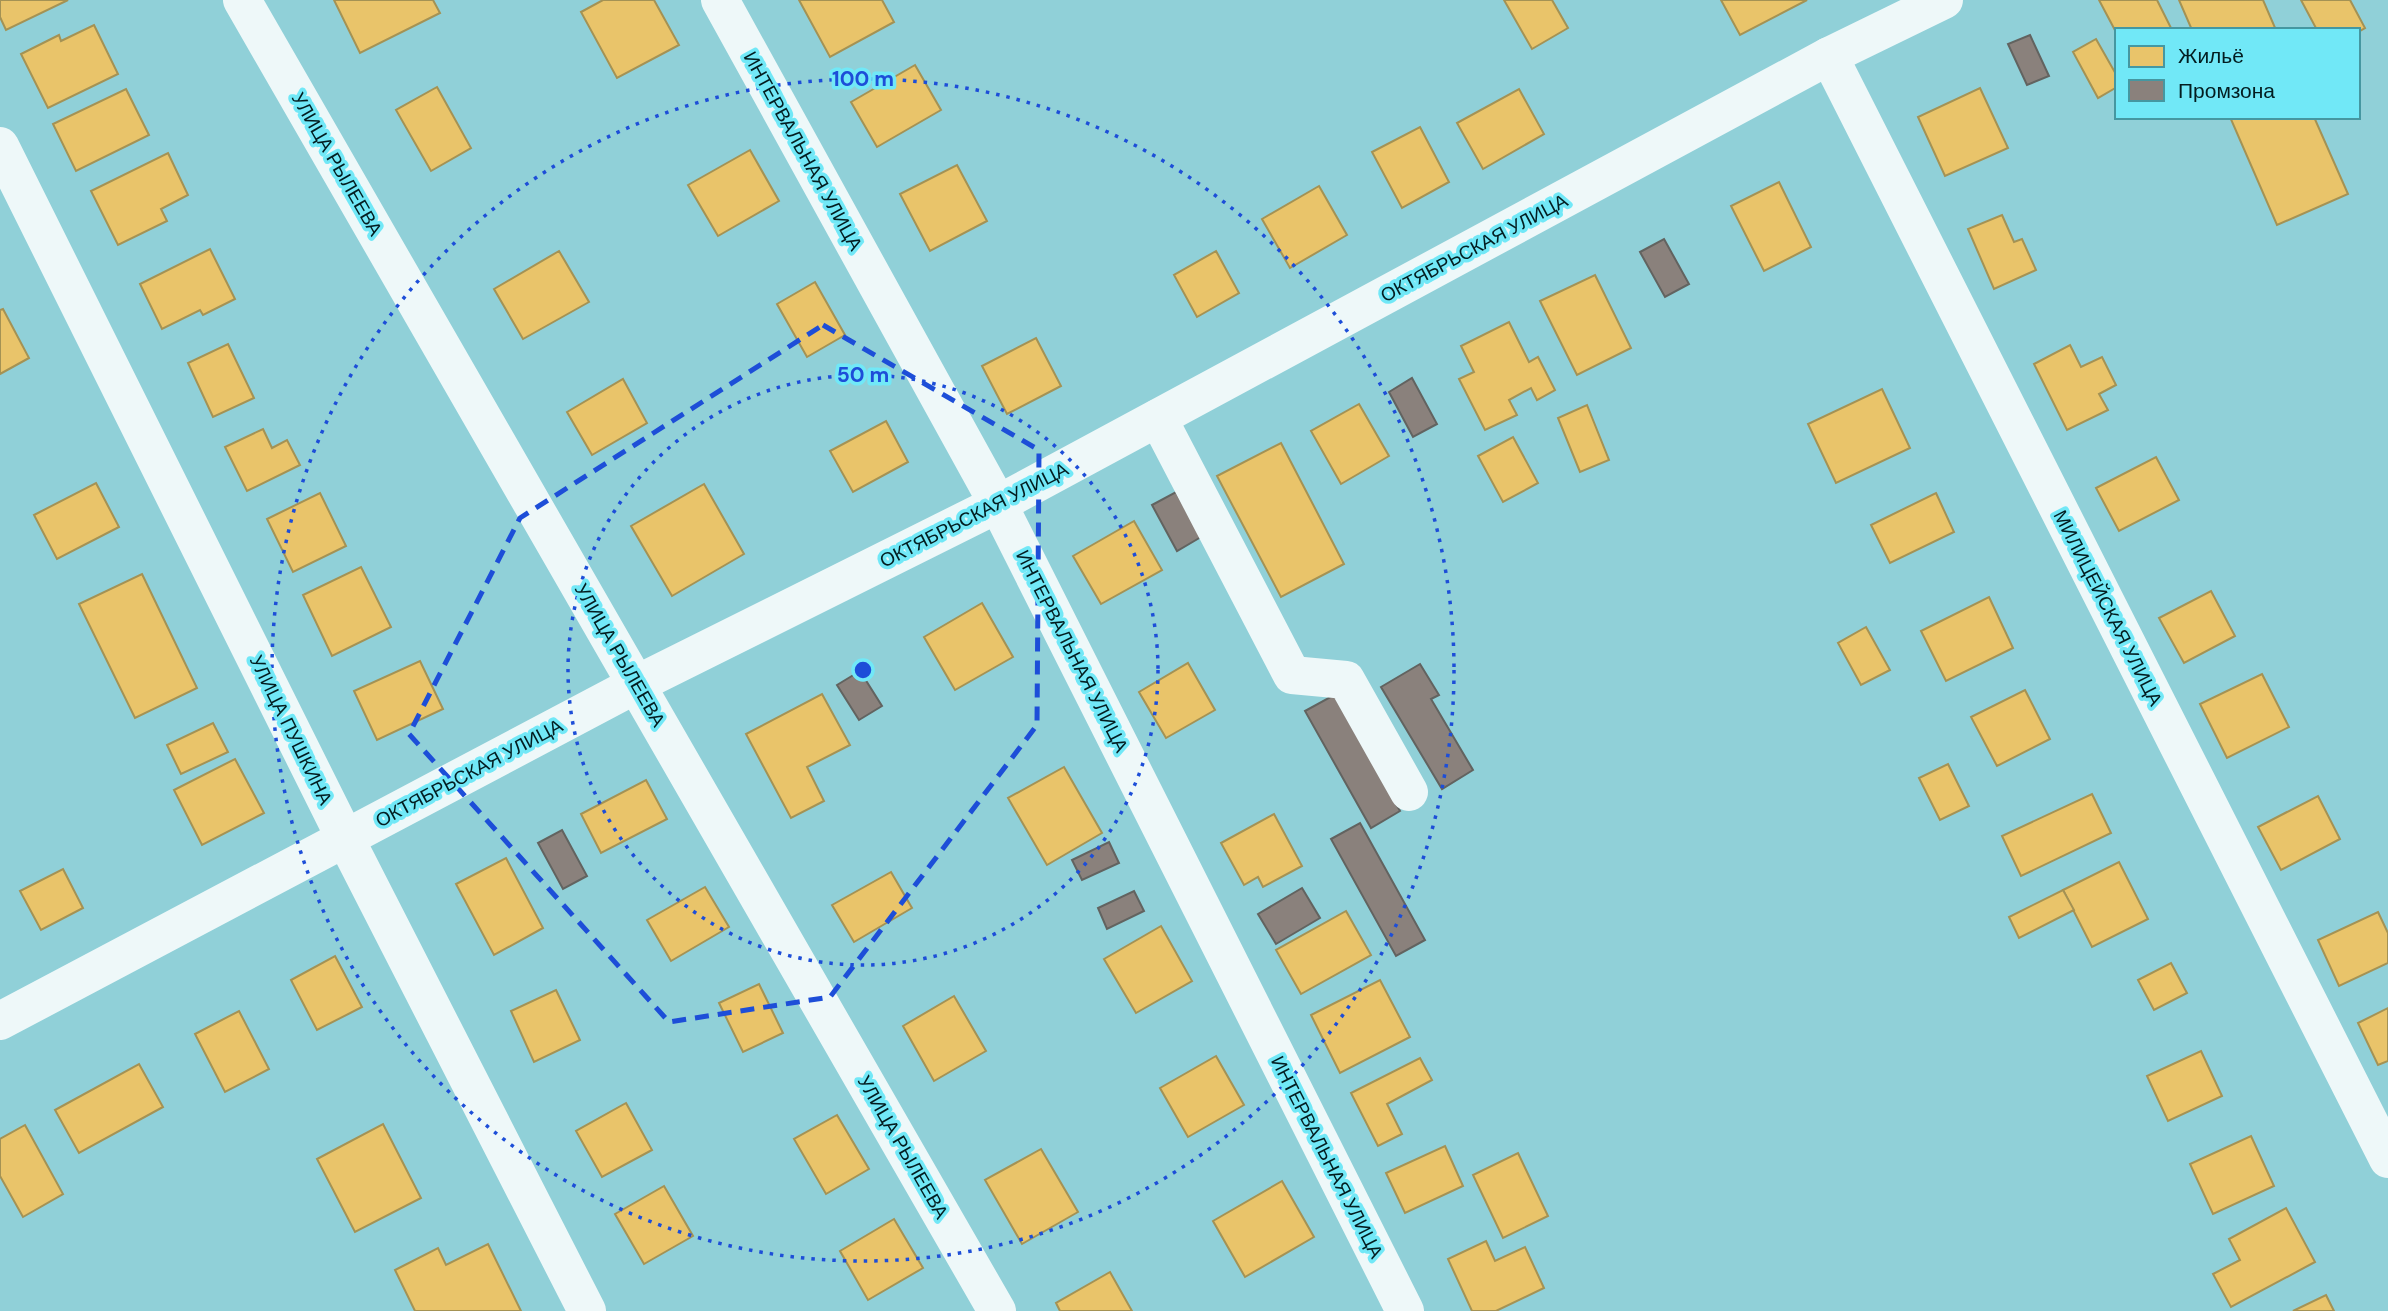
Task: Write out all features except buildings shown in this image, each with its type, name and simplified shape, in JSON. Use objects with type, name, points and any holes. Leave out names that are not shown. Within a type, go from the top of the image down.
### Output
[{"type":"street","name":"УЛИЦА РЫЛЕЕВА","points":[[242,0],[997,1311]]},
{"type":"street","name":"ИНТЕРВАЛЬНАЯ УЛИЦА","points":[[720,0],[998,504],[1405,1311]]},
{"type":"street","name":"ОКТЯБРЬСКАЯ УЛИЦА","points":[[0,1021],[637,684],[998,504],[1829,56],[1944,0]]},
{"type":"street","name":"МИЛИЦЕЙСКАЯ УЛИЦА","points":[[1829,56],[2388,1159]]},
{"type":"street","name":"УЛИЦА ПУШКИНА","points":[[0,146],[345,838],[587,1311]]},
{"type":"street","points":[[1158,418],[1292,675],[1346,680],[1409,792]]},
{"type":"highlighted area","points":[[823,325],[1039,450],[1037,725],[830,997],[669,1022],[409,734],[520,518]]}]
